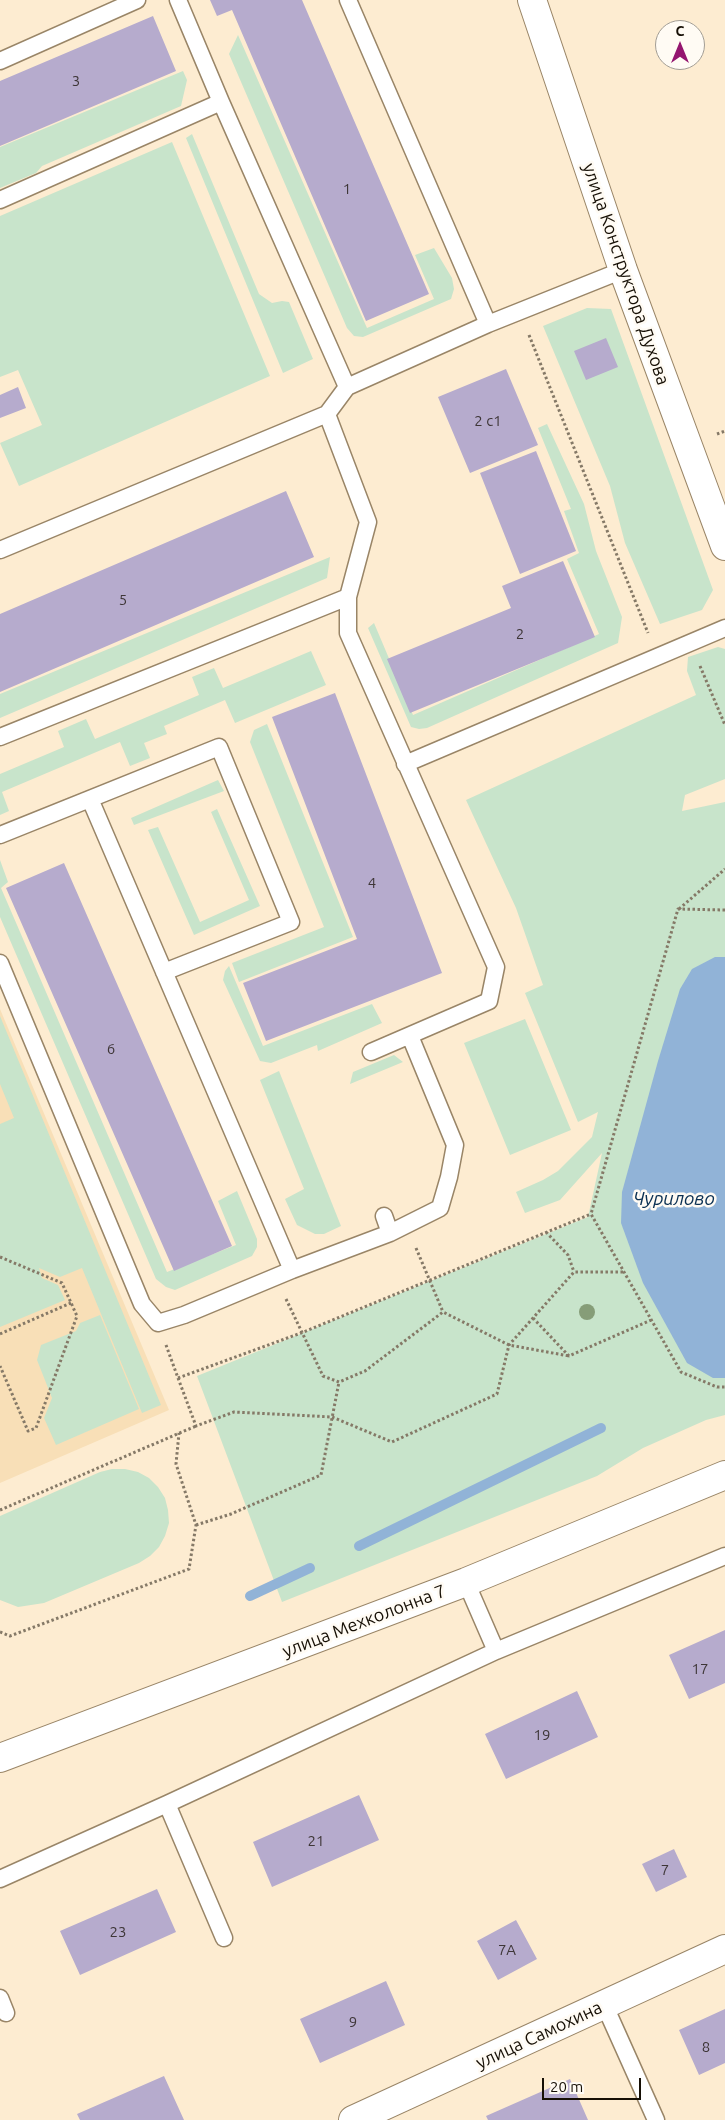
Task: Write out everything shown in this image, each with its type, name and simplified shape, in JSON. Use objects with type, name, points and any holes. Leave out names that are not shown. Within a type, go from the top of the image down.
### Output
[{"type":"street","name":"улица Конструктора Духова","points":[[532,0],[623,270],[725,546]]},
{"type":"street","name":"улица Мехколонна 7","points":[[0,1758],[466,1582],[725,1474]]},
{"type":"street","name":"улица Самохина","points":[[353,2120],[725,1949]]},
{"type":"lane","points":[[0,61],[138,0]]},
{"type":"lane","points":[[178,0],[347,388]]},
{"type":"lane","points":[[348,0],[488,324]]},
{"type":"lane","points":[[0,200],[221,102]]},
{"type":"lane","points":[[0,550],[327,414],[347,388],[488,324],[623,270]]},
{"type":"lane","points":[[327,414],[368,522],[348,596],[348,633],[496,967],[489,1002],[371,1052]]},
{"type":"lane","points":[[0,738],[348,596]]},
{"type":"lane","points":[[405,764],[725,628]]},
{"type":"lane","points":[[0,835],[219,747],[291,922],[164,972]]},
{"type":"lane","points":[[90,799],[292,1270]]},
{"type":"lane","points":[[0,963],[142,1304],[158,1323],[184,1315],[276,1276],[390,1232],[440,1208],[449,1177],[455,1145],[410,1036]]},
{"type":"lane","points":[[384,1216],[390,1232]]},
{"type":"lane","points":[[0,1879],[167,1804],[496,1651],[725,1556]]},
{"type":"lane","points":[[466,1582],[496,1651]]},
{"type":"lane","points":[[167,1804],[224,1938]]},
{"type":"lane","points":[[604,2004],[656,2120]]},
{"type":"path","points":[[520,311],[657,656]]},
{"type":"path","points":[[717,434],[725,431]]},
{"type":"path","points":[[691,643],[725,725]]},
{"type":"path","points":[[725,869],[678,909],[592,1214],[681,1372],[717,1387],[725,1387]]},
{"type":"path","points":[[678,909],[725,910]]},
{"type":"path","points":[[178,1378],[301,1333],[592,1214]]},
{"type":"path","points":[[406,1224],[444,1312],[509,1345],[569,1356],[651,1320]]},
{"type":"path","points":[[546,1232],[568,1255],[574,1272]]},
{"type":"path","points":[[0,1256],[62,1283],[77,1316],[36,1428],[28,1431],[0,1366]]},
{"type":"path","points":[[0,1510],[179,1433],[234,1412],[332,1417],[392,1442],[497,1394],[509,1345],[574,1272],[624,1272]]},
{"type":"path","points":[[276,1276],[301,1333],[323,1376],[339,1382],[365,1371],[444,1312]]},
{"type":"path","points":[[0,1334],[71,1303]]},
{"type":"path","points":[[533,1318],[569,1356]]},
{"type":"path","points":[[158,1323],[196,1426]]},
{"type":"path","points":[[196,1525],[231,1514],[321,1475],[339,1382]]},
{"type":"path","points":[[0,1632],[10,1636],[189,1569],[196,1525],[176,1464],[179,1433]]},
{"type":"shaded area","points":[[0,1009],[169,1410],[0,1483]]},
{"type":"green space","points":[[238,35],[367,328],[434,299],[415,255],[434,248],[452,278],[454,289],[451,299],[363,337],[354,336],[347,328],[229,54]]},
{"type":"green space","points":[[183,71],[187,80],[181,106],[42,166],[36,173],[0,188],[0,147]]},
{"type":"green space","points":[[192,134],[259,294],[272,303],[289,302],[313,359],[283,373],[186,138]]},
{"type":"green space","points":[[172,142],[270,376],[19,486],[0,443],[42,425],[18,370],[0,377],[0,216]]},
{"type":"green space","points":[[587,308],[611,309],[713,590],[702,610],[660,624],[625,543],[610,486],[543,326]]},
{"type":"green space","points":[[547,424],[584,504],[596,551],[622,617],[618,643],[427,728],[411,727],[368,628],[374,623],[413,715],[599,634],[567,559],[579,553],[564,511],[571,509],[538,428]]},
{"type":"green space","points":[[330,557],[327,578],[0,718],[0,694]]},
{"type":"green space","points":[[718,647],[725,649],[725,779],[685,795],[682,811],[725,802],[725,1415],[706,1420],[643,1448],[597,1476],[282,1602],[197,1376],[588,1217],[602,1153],[560,1200],[525,1213],[516,1192],[558,1171],[592,1137],[598,1112],[578,1122],[525,993],[543,985],[516,908],[466,800],[696,695],[687,671],[688,657]]},
{"type":"green space","points":[[311,651],[326,685],[235,723],[225,700],[164,726],[167,734],[144,743],[150,758],[130,766],[120,742],[2,792],[9,811],[0,815],[0,774],[64,747],[58,731],[86,719],[95,739],[199,695],[192,677],[214,668],[223,688]]},
{"type":"green space","points":[[267,724],[353,937],[239,982],[232,963],[324,927],[250,742],[254,730]]},
{"type":"green space","points":[[218,780],[224,791],[134,825],[131,818]]},
{"type":"green space","points":[[217,809],[260,906],[194,935],[148,830],[158,827],[200,922],[249,900],[211,812]]},
{"type":"green space","points":[[0,860],[8,882],[1,888],[167,1272],[236,1245],[218,1201],[237,1191],[257,1239],[257,1247],[252,1256],[175,1290],[166,1287],[156,1279],[0,917]]},
{"type":"green space","points":[[229,966],[263,1046],[372,1004],[382,1023],[318,1051],[317,1045],[271,1063],[260,1061],[223,980],[225,971]]},
{"type":"green space","points":[[0,1016],[161,1405],[142,1413],[82,1268],[60,1277],[39,1268],[42,1278],[58,1285],[65,1300],[0,1327],[0,1124],[14,1118],[0,1084]]},
{"type":"green space","points":[[525,1019],[571,1130],[510,1155],[464,1043]]},
{"type":"green space","points":[[394,1055],[403,1062],[350,1084],[353,1072]]},
{"type":"green space","points":[[279,1071],[341,1226],[324,1234],[315,1234],[297,1225],[285,1199],[304,1189],[260,1080]]},
{"type":"green space","points":[[100,1315],[139,1409],[56,1445],[44,1418],[52,1398],[37,1360],[41,1345],[76,1331],[80,1323]]},
{"type":"green space","points":[[112,1469],[138,1472],[149,1478],[165,1498],[169,1523],[159,1547],[139,1563],[44,1603],[18,1607],[0,1600],[0,1516],[100,1472]]},
{"type":"water","name":"Чурилово","points":[[715,957],[725,957],[725,1378],[713,1378],[687,1363],[643,1283],[621,1223],[622,1192],[680,989],[692,969]]},
{"type":"building","points":[[210,0],[302,0],[429,294],[366,321],[232,10],[217,16]]},
{"type":"building","points":[[153,16],[176,71],[0,146],[0,81]]},
{"type":"building","points":[[606,338],[618,367],[586,380],[574,351]]},
{"type":"building","points":[[506,369],[538,445],[470,473],[438,397]]},
{"type":"building","points":[[18,387],[26,408],[0,418],[0,395]]},
{"type":"building","points":[[536,451],[576,551],[520,574],[480,473]]},
{"type":"building","points":[[286,491],[314,557],[0,692],[0,614]]},
{"type":"building","points":[[563,561],[595,637],[410,713],[387,659],[511,608],[502,586]]},
{"type":"building","points":[[335,693],[442,973],[266,1041],[243,983],[357,939],[272,717]]},
{"type":"building","points":[[64,863],[232,1246],[174,1271],[6,888]]},
{"type":"building","points":[[725,1630],[725,1683],[689,1699],[669,1655]]},
{"type":"building","points":[[577,1691],[598,1737],[506,1779],[485,1734]]},
{"type":"building","points":[[359,1795],[379,1840],[272,1887],[253,1842]]},
{"type":"building","points":[[674,1849],[687,1877],[656,1892],[642,1864]]},
{"type":"building","points":[[157,1889],[176,1932],[80,1975],[60,1931]]},
{"type":"building","points":[[516,1920],[537,1959],[498,1980],[477,1941]]},
{"type":"building","points":[[386,1981],[405,2025],[320,2063],[300,2019]]},
{"type":"building","points":[[725,2009],[725,2063],[699,2075],[679,2030]]},
{"type":"building","points":[[164,2076],[184,2120],[80,2120],[77,2114]]},
{"type":"building","points":[[570,2079],[588,2120],[488,2120],[486,2116]]},
{"type":"waterway","points":[[359,1546],[601,1428]]},
{"type":"waterway","points":[[250,1596],[310,1568]]}]
